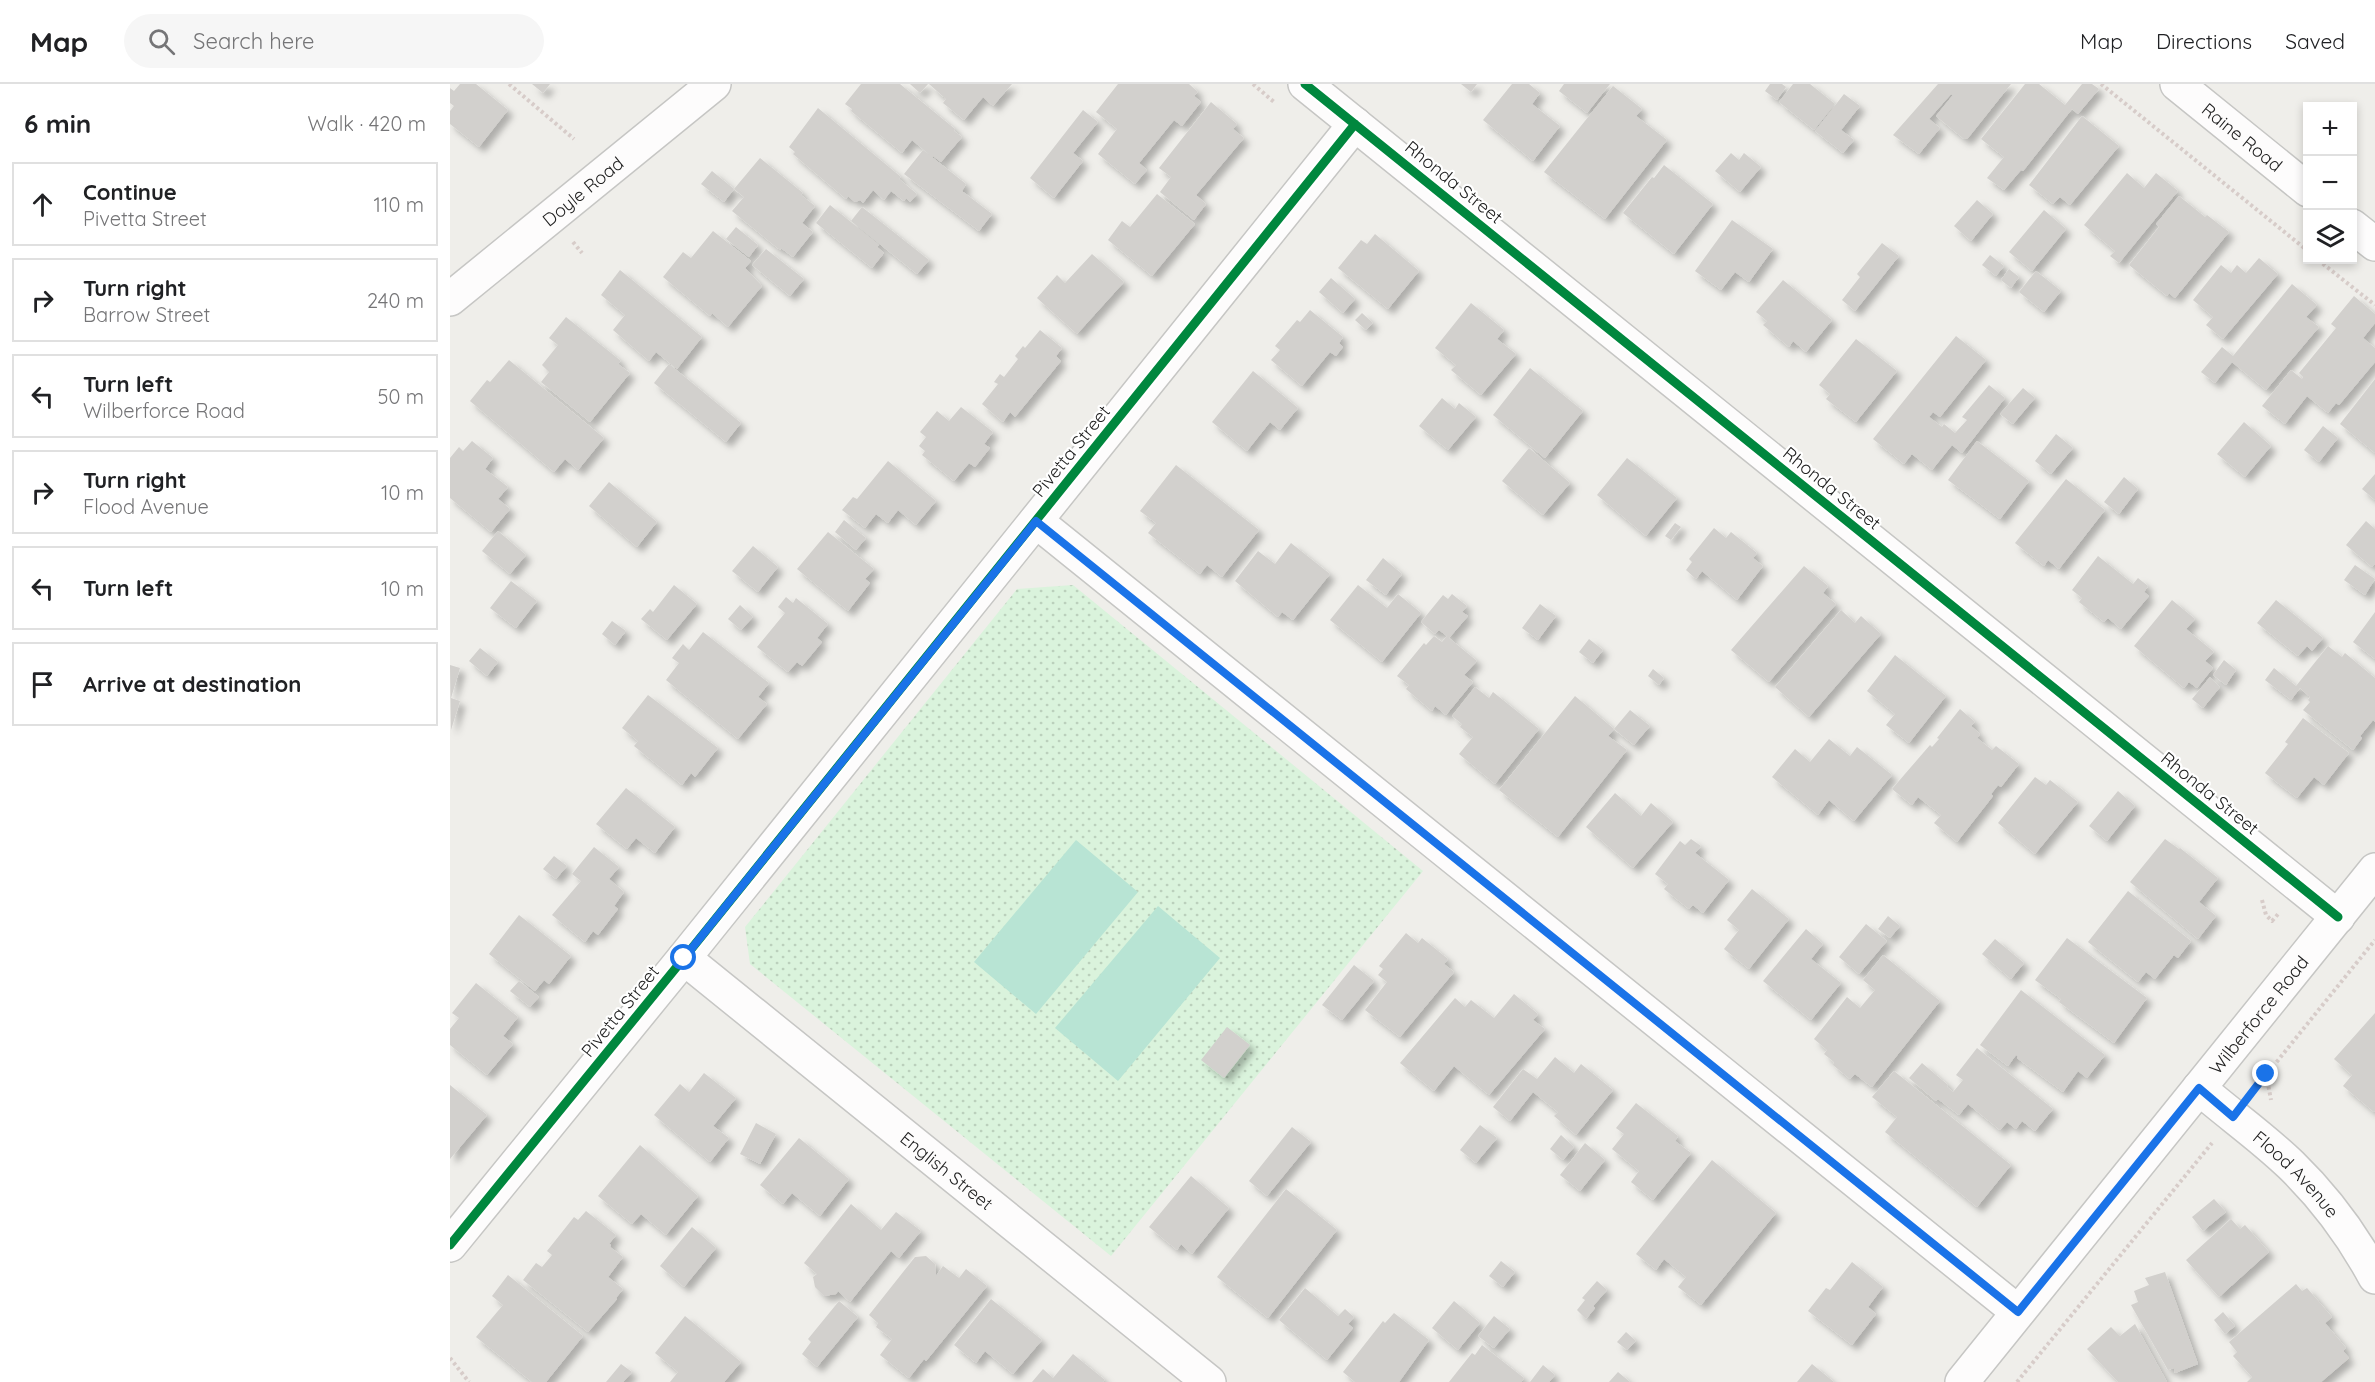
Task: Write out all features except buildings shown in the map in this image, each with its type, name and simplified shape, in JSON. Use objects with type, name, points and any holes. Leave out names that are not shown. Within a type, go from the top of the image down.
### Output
[{"type":"street","name":"Doyle Road","points":[[450,299],[714,84]]},
{"type":"street","name":"Rhonda Street","points":[[1305,84],[2338,917]]},
{"type":"street","name":"Raine Road","points":[[2177,84],[2303,187]]},
{"type":"street","name":"Pivetta Street","points":[[450,1245],[1355,124]]},
{"type":"street","points":[[2357,230],[2375,244]]},
{"type":"street","points":[[1036,521],[2018,1312]]},
{"type":"street","name":"Wilberforce Road","points":[[1962,1382],[2375,870]]},
{"type":"street","name":"English Street","points":[[684,958],[1209,1382]]},
{"type":"street","name":"Flood Avenue","points":[[2199,1088],[2291,1165],[2322,1198],[2352,1238],[2375,1277]]},
{"type":"path","points":[[508,84],[574,139]]},
{"type":"path","points":[[2101,84],[2303,248]]},
{"type":"path","points":[[2323,264],[2375,305]]},
{"type":"path","points":[[2017,1382],[2375,940]]},
{"type":"path","points":[[450,1358],[470,1382]]},
{"type":"green space","points":[[1073,585],[1423,871],[1111,1256],[750,964],[745,927],[1017,589]]},
{"type":"green space","points":[[1076,840],[1138,892],[1036,1014],[974,962]]},
{"type":"green space","points":[[1158,906],[1220,958],[1118,1081],[1055,1028]]},
{"type":"cycle path","points":[[1305,84],[2338,917]]},
{"type":"cycle path","points":[[450,1245],[1355,124]]},
{"type":"route","points":[[684,958],[1036,521],[2018,1312],[2199,1088],[2233,1117],[2266,1074]]}]
